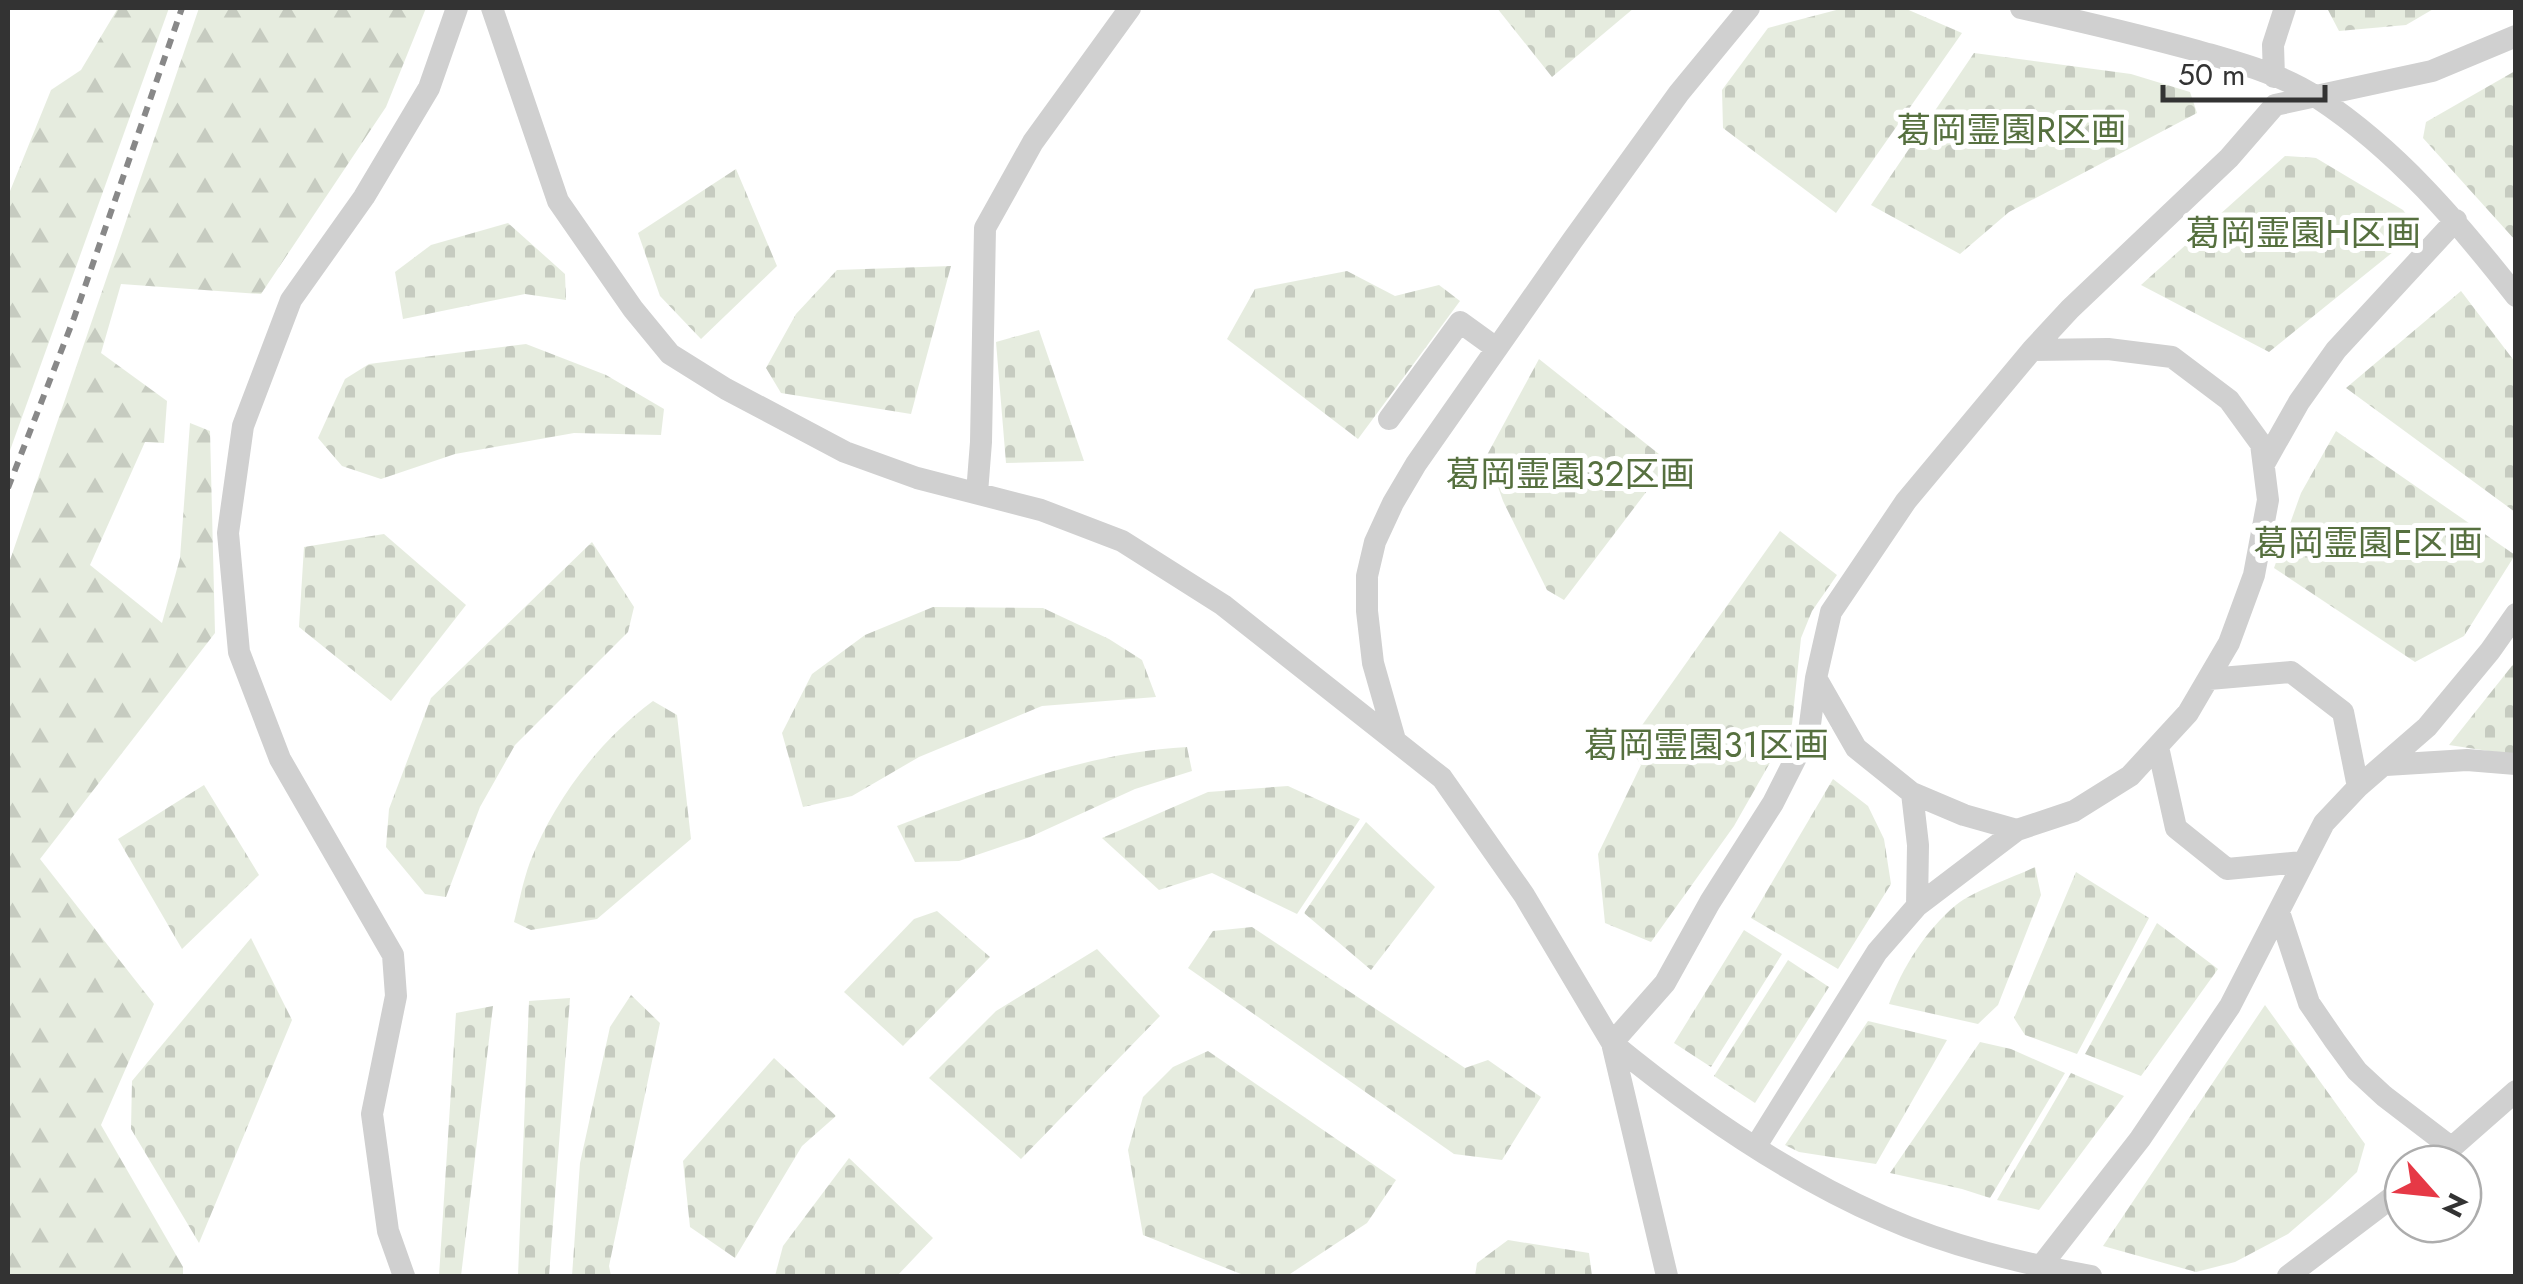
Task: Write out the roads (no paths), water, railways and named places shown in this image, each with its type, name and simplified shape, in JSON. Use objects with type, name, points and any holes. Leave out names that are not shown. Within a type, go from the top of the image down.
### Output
[{"type":"street","points":[[404,1276],[388,1231],[372,1114],[396,996],[393,955],[280,758],[239,652],[228,533],[243,426],[290,300],[364,196],[429,88],[458,8]]},
{"type":"street","points":[[492,8],[558,201],[633,309],[670,354],[726,389],[845,452],[917,478],[1040,510],[1122,541],[1223,604],[1442,778],[1524,895],[1612,1044],[1667,1276]]},
{"type":"street","points":[[976,493],[981,442],[984,228],[1033,142],[1130,8]]},
{"type":"street","points":[[1395,741],[1373,663],[1367,611],[1368,576],[1375,542],[1416,464],[1496,348],[1679,92],[1749,8]]},
{"type":"street","points":[[2021,8],[2255,67],[2317,97],[2406,168],[2456,220],[2516,296]]},
{"type":"street","points":[[2274,77],[2273,45],[2285,8]]},
{"type":"street","points":[[1612,1044],[1666,983],[1710,902],[1773,803],[1809,732],[1831,612],[1906,501],[2032,350],[2229,158],[2275,105],[2432,71],[2516,36]]},
{"type":"street","points":[[2264,464],[2336,350],[2456,220]]},
{"type":"street","points":[[1389,418],[1460,322],[1496,348]]},
{"type":"street","points":[[1756,1146],[1877,952],[1916,906],[2017,830],[2074,811],[2130,776],[2188,714],[2229,644],[2254,576],[2268,500],[2264,464],[2261,444],[2229,400],[2172,357],[2108,349],[2032,350]]},
{"type":"street","points":[[2041,1266],[2140,1140],[2230,1006],[2324,823],[2450,701],[2516,614]]},
{"type":"street","points":[[2209,679],[2291,672],[2343,712],[2358,788]]},
{"type":"street","points":[[1816,678],[1856,748],[1912,794],[2017,830]]},
{"type":"street","points":[[2158,747],[2176,828],[2195,844],[2226,868],[2302,862]]},
{"type":"street","points":[[2386,765],[2466,760],[2516,764]]},
{"type":"street","points":[[1912,794],[1918,845],[1916,906]]},
{"type":"street","points":[[2279,912],[2308,1003],[2335,1042],[2357,1071],[2384,1096],[2447,1144]]},
{"type":"street","points":[[1612,1044],[1688,1104],[1828,1190],[1887,1218],[1961,1245],[2091,1276]]},
{"type":"street","points":[[2456,1144],[2516,1091]]},
{"type":"street","points":[[2288,1276],[2383,1203]]},
{"type":"railway","points":[[8,488],[74,318],[182,8]]},
{"type":"park label","name":"葛岡霊園R区画","points":[[2011,130]]},
{"type":"park label","name":"葛岡霊園H区画","points":[[2303,233]]},
{"type":"park label","name":"葛岡霊園32区画","points":[[1570,474]]},
{"type":"park label","name":"葛岡霊園E区画","points":[[2368,543]]},
{"type":"park label","name":"葛岡霊園31区画","points":[[1706,745]]}]
